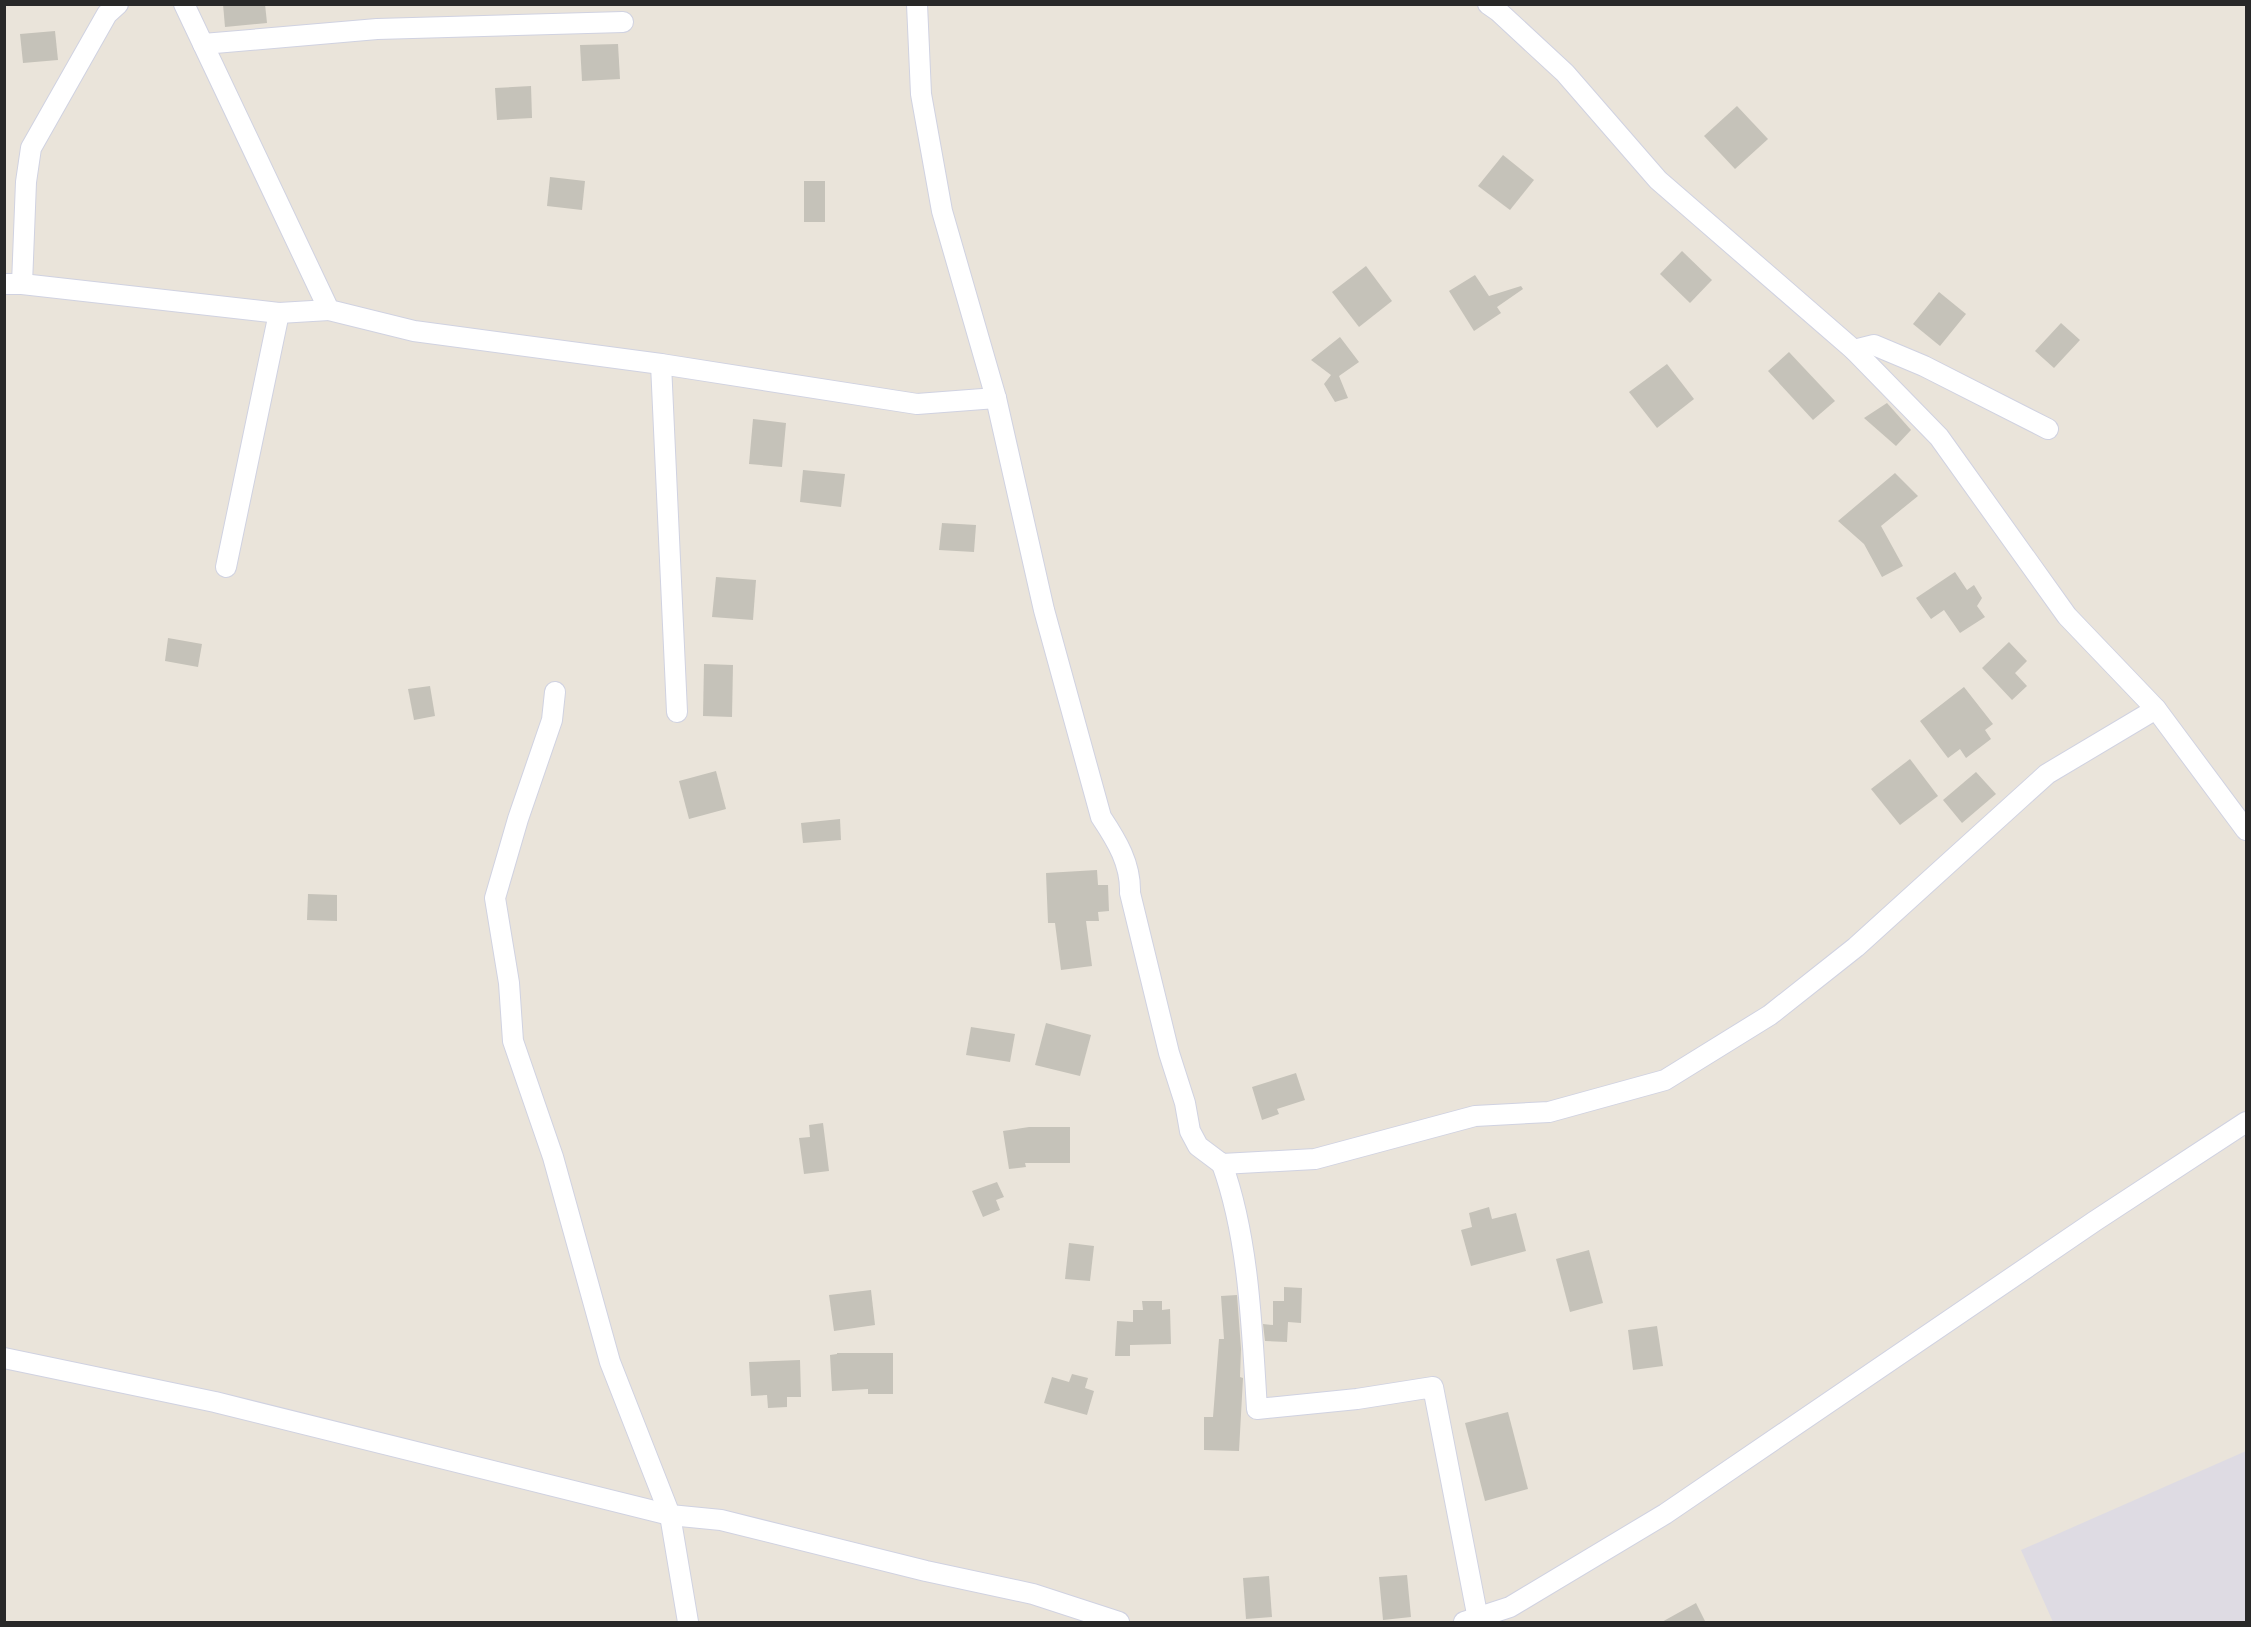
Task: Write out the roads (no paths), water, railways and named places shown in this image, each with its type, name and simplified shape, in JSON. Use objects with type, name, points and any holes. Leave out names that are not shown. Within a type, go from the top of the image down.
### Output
[{"type":"street","points":[[118,4],[107,14],[31,148],[13,284],[279,313],[329,310],[414,331],[661,364],[917,404],[996,398]]},
{"type":"street","points":[[184,4],[329,310]]},
{"type":"street","points":[[917,4],[921,94],[942,211],[996,398],[1044,610],[1101,817],[1118,843],[1131,876],[1130,893],[1169,1053],[1185,1103],[1190,1131],[1198,1146],[1222,1164],[1232,1191],[1252,1325],[1257,1409],[1357,1399],[1433,1387],[1471,1621],[1510,1607],[1665,1514],[2095,1221],[2247,1122]]},
{"type":"street","points":[[1488,4],[1565,74],[1658,180],[1854,350],[1939,437],[2067,616],[2156,709],[2247,830]]},
{"type":"street","points":[[203,44],[377,29],[623,22]]},
{"type":"street","points":[[226,567],[279,313]]},
{"type":"street","points":[[1854,350],[1874,345],[1924,366],[2048,429]]},
{"type":"street","points":[[661,364],[677,712]]},
{"type":"street","points":[[555,692],[552,720],[518,819],[495,898],[508,983],[513,1041],[554,1157],[610,1362],[670,1515],[688,1623]]},
{"type":"street","points":[[1222,1164],[1315,1159],[1475,1116],[1549,1112],[1665,1080],[1770,1015],[1848,953],[2047,774],[2156,709]]},
{"type":"street","points":[[4,1358],[215,1402],[670,1515],[721,1520],[926,1571],[1033,1594],[1119,1623]]}]
